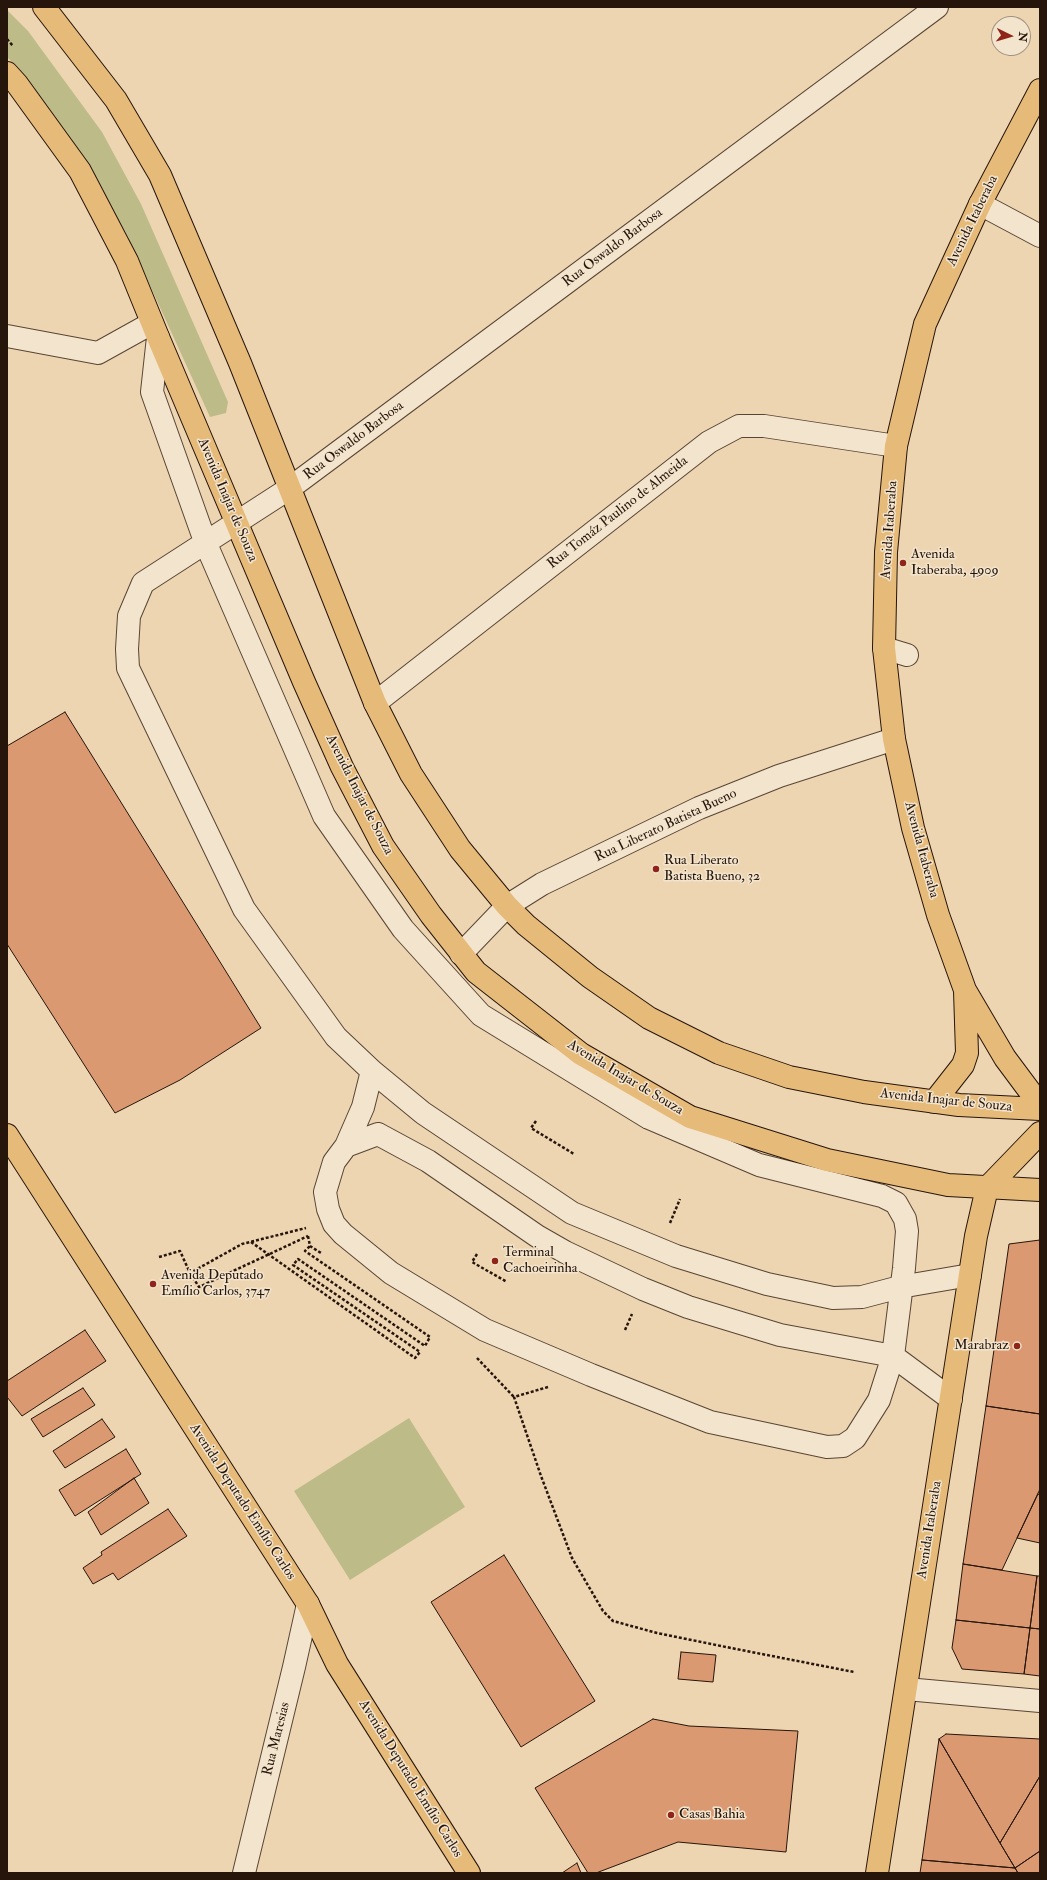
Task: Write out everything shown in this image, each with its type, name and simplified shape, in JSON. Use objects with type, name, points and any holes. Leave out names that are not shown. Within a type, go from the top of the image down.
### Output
[{"type":"main road","name":"Avenida Inajar de Souza","points":[[44,7],[116,100],[160,175],[240,363],[290,488],[330,595],[374,703],[411,774],[452,837],[460,849],[507,906],[526,925],[590,977],[648,1018],[719,1053],[789,1077],[864,1092],[934,1102],[1040,1109]]},
{"type":"main road","name":"Avenida Inajar de Souza","points":[[7,73],[18,84],[80,171],[127,262],[236,522],[342,767],[382,846],[431,915],[476,972],[580,1054],[690,1117],[828,1160],[948,1185],[1040,1190]]},
{"type":"main road","name":"Avenida Itaberaba","points":[[1040,90],[980,204],[925,324],[896,446],[886,552],[884,648],[894,739],[913,828],[938,914],[965,990],[1005,1058],[1040,1105]]},
{"type":"main road","name":"Avenida Itaberaba","points":[[934,1102],[963,1066],[966,1053],[965,990]]},
{"type":"main road","points":[[987,1188],[1040,1133]]},
{"type":"main road","name":"Avenida Deputado Emílio Carlos","points":[[7,1135],[308,1604],[337,1664],[469,1873]]},
{"type":"main road","name":"Avenida Itaberaba","points":[[877,1873],[976,1236],[987,1188]]},
{"type":"street","name":"Rua Oswaldo Barbosa","points":[[936,7],[290,488],[144,583],[128,616],[127,650],[128,668],[244,909],[336,1037],[372,1071],[424,1113],[572,1213],[664,1252],[767,1284],[833,1298],[862,1297],[900,1287],[970,1275]]},
{"type":"street","points":[[980,204],[1040,236]]},
{"type":"street","points":[[7,336],[98,353],[155,330],[152,392],[206,544],[324,816],[403,928],[481,1015],[649,1118],[759,1165],[882,1196],[896,1203],[904,1219],[907,1231],[893,1356],[879,1400],[855,1438],[842,1446],[827,1446],[710,1422],[591,1375],[485,1330],[391,1273],[343,1234],[334,1224],[328,1209],[325,1192],[334,1162],[346,1146],[363,1107],[372,1071]]},
{"type":"street","name":"Rua Tomáz Paulino de Almeida","points":[[374,703],[709,442],[739,426],[764,426],[896,446]]},
{"type":"street","points":[[884,648],[907,654]]},
{"type":"street","name":"Rua Liberato Batista Bueno","points":[[461,954],[507,906],[542,884],[699,808],[779,776],[894,739]]},
{"type":"street","points":[[346,1146],[378,1134],[428,1161],[508,1218],[565,1252],[643,1289],[688,1308],[780,1335],[893,1356],[950,1398]]},
{"type":"street","name":"Rua Maresias","points":[[244,1873],[308,1604]]},
{"type":"street","points":[[906,1689],[1040,1701]]},
{"type":"path","points":[[536,1122],[531,1128],[574,1154]]},
{"type":"path","points":[[190,1273],[242,1244],[300,1230]]},
{"type":"path","points":[[159,1257],[180,1251],[190,1273],[199,1287],[308,1236]]},
{"type":"path","points":[[251,1242],[415,1358],[420,1352],[293,1265],[298,1259],[425,1346],[430,1337],[305,1251],[310,1246]]},
{"type":"path","points":[[476,1254],[472,1262],[507,1282]]},
{"type":"path","points":[[591,1375],[514,1397],[572,1558],[603,1611],[613,1621],[657,1632],[854,1672]]},
{"type":"shaded area","points":[[7,10],[28,31],[102,132],[141,204],[228,402],[226,413],[210,417],[126,233],[73,143],[19,69],[7,57]]},
{"type":"shaded area","points":[[409,1418],[465,1507],[350,1580],[294,1491]]},
{"type":"building","points":[[65,712],[261,1028],[180,1080],[115,1113],[7,944],[7,746]]},
{"type":"building","name":"Marabraz","points":[[1040,1240],[1040,1414],[986,1406],[1009,1244]]},
{"type":"building","points":[[85,1330],[106,1361],[22,1416],[7,1397],[7,1381]]},
{"type":"building","points":[[83,1388],[95,1405],[43,1437],[31,1419]]},
{"type":"building","points":[[986,1406],[1040,1414],[1040,1489],[1002,1570],[963,1564]]},
{"type":"building","points":[[102,1419],[115,1437],[65,1468],[53,1451]]},
{"type":"building","points":[[126,1449],[141,1474],[75,1516],[59,1490]]},
{"type":"building","points":[[134,1478],[149,1503],[101,1535],[88,1512]]},
{"type":"building","points":[[1038,1494],[1040,1495],[1040,1543],[1017,1538]]},
{"type":"building","points":[[168,1509],[187,1536],[118,1580],[113,1573],[93,1584],[83,1568],[102,1555],[101,1552]]},
{"type":"building","points":[[504,1555],[595,1701],[521,1747],[431,1602]]},
{"type":"building","points":[[963,1564],[1037,1576],[1030,1628],[956,1620]]},
{"type":"building","points":[[1037,1576],[1040,1576],[1040,1629],[1030,1628]]},
{"type":"building","points":[[956,1620],[1030,1628],[1024,1674],[962,1669],[952,1648]]},
{"type":"building","points":[[1030,1628],[1040,1629],[1040,1676],[1024,1674]]},
{"type":"building","points":[[681,1652],[716,1655],[713,1682],[678,1679]]},
{"type":"building","name":"Casas Bahia","points":[[653,1719],[689,1726],[798,1731],[786,1852],[678,1842],[596,1873],[588,1873],[535,1788]]},
{"type":"building","points":[[946,1734],[1040,1739],[1040,1776],[1000,1843],[939,1739]]},
{"type":"building","points":[[939,1739],[1000,1843],[1015,1868],[922,1860]]},
{"type":"building","points":[[1040,1776],[1040,1851],[1015,1868],[1000,1843]]},
{"type":"building","points":[[1040,1851],[1040,1873],[1018,1873],[1015,1868]]},
{"type":"building","points":[[922,1860],[1015,1868],[1018,1873],[920,1873]]},
{"type":"building","points":[[577,1863],[581,1873],[562,1873]]},
{"type":"place","name":"Avenida Itaberaba, 4909","points":[[903,563]]},
{"type":"place","name":"Rua Liberato Batista Bueno, 32","points":[[656,869]]},
{"type":"place","name":"Terminal Cachoeirinha","points":[[495,1261]]},
{"type":"place","name":"Avenida Deputado Emílio Carlos, 3747","points":[[153,1284]]},
{"type":"place","name":"Marabraz","points":[[1017,1346]]},
{"type":"place","name":"Casas Bahia","points":[[671,1815]]}]
